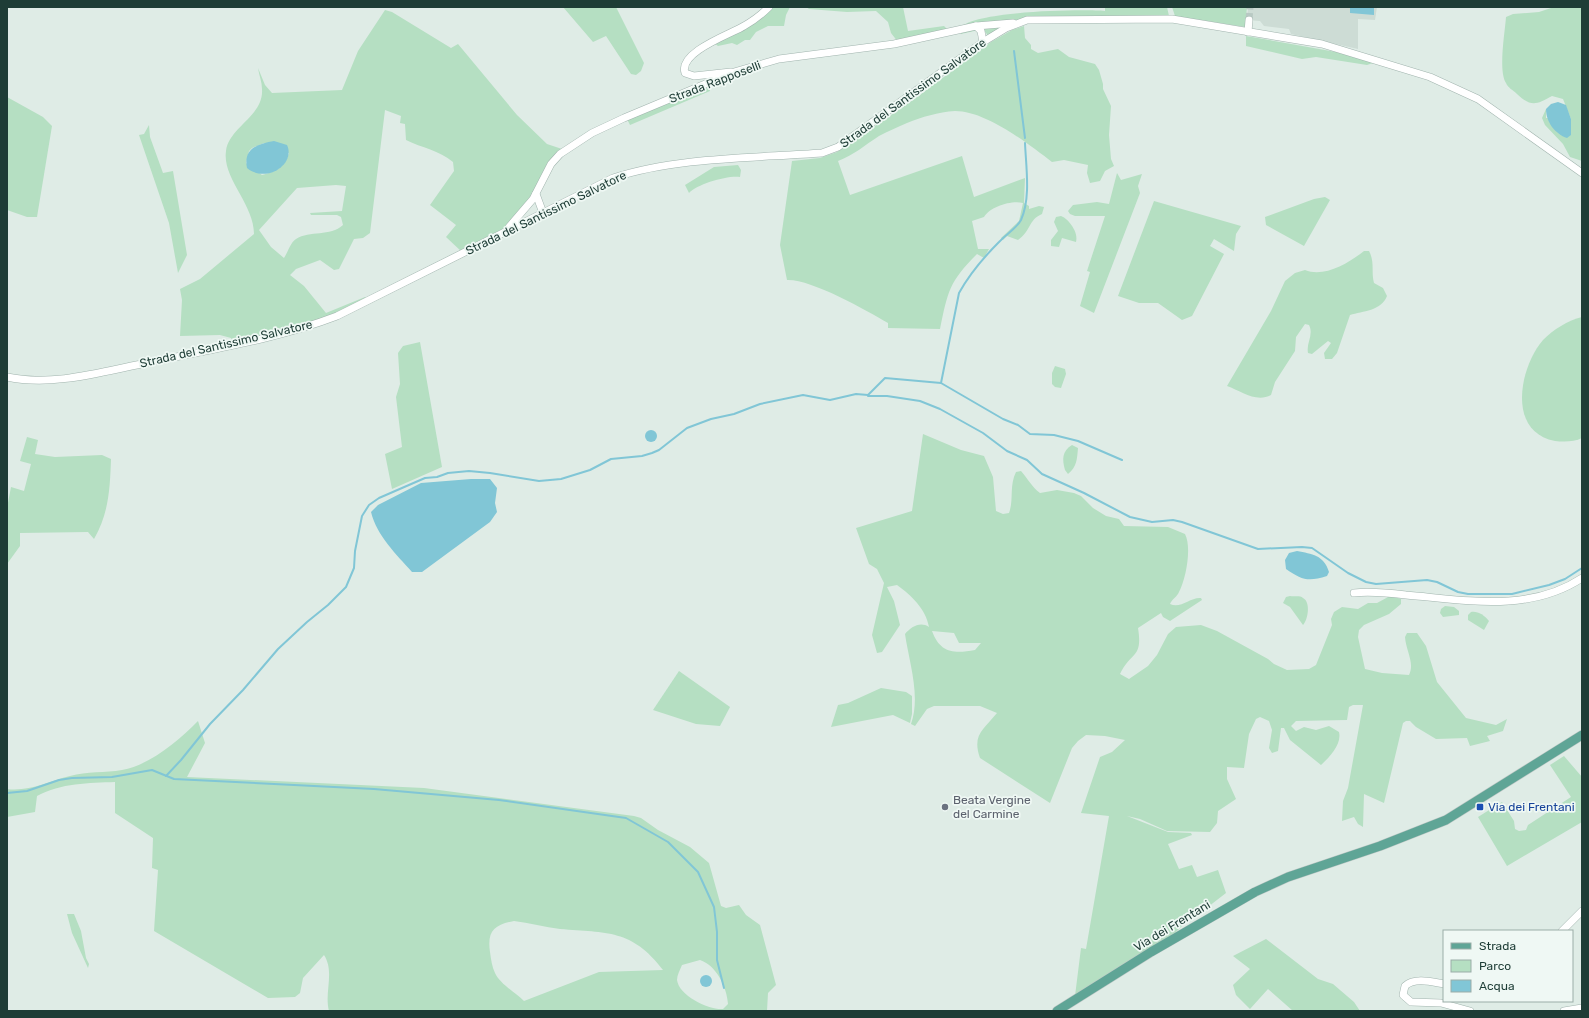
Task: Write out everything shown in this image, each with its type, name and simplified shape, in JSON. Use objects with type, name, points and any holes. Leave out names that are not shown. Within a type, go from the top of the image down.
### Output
[{"type":"main road","name":"Via dei Frentani","points":[[1057,1011],[1157,948],[1262,888],[1288,877],[1380,846],[1446,820],[1582,735]]},
{"type":"street","points":[[734,72],[722,71],[694,76],[685,73],[684,70],[687,60],[702,47],[745,26],[769,7]]},
{"type":"street","name":"Strada del Santissimo Salvatore","points":[[7,377],[34,381],[64,379],[232,346],[305,329],[337,316],[613,178],[636,170],[678,163],[822,153],[838,147],[983,42],[1018,22],[1036,20],[1172,19],[1322,44],[1430,78],[1478,99],[1582,173]]},
{"type":"street","points":[[1248,32],[1249,20]]},
{"type":"street","name":"Strada Rapposelli","points":[[505,232],[526,210],[551,164],[575,143],[608,125],[734,72],[779,59],[894,44],[976,26],[1018,22]]},
{"type":"street","points":[[976,26],[981,31],[983,42]]},
{"type":"street","points":[[536,194],[543,213]]},
{"type":"street","points":[[1354,593],[1385,593],[1486,602],[1515,601],[1542,596],[1562,590],[1582,578]]},
{"type":"street","points":[[1563,930],[1582,912]]},
{"type":"street","points":[[1443,984],[1423,982],[1410,983],[1405,986],[1403,995],[1411,1002],[1441,1003],[1470,1011]]},
{"type":"street","points":[[1564,1011],[1582,1008]]},
{"type":"shaded area","points":[[1248,7],[1377,7],[1375,20],[1358,19],[1358,49],[1291,34],[1289,29],[1264,26],[1260,21],[1247,20]]},
{"type":"green space","points":[[563,7],[616,7],[644,63],[641,71],[636,75],[631,74],[606,36],[593,42]]},
{"type":"green space","points":[[771,7],[790,7],[786,15],[784,26],[768,26],[756,32],[750,40],[745,40],[737,45],[732,43],[718,46],[714,43]]},
{"type":"green space","points":[[806,7],[903,7],[908,31],[944,26],[949,31],[898,42],[891,33],[888,22],[876,11],[847,12],[809,9]]},
{"type":"green space","points":[[1105,7],[1167,7],[1169,16],[1013,21],[989,37],[983,29],[961,34],[961,27],[987,17],[1030,12],[1074,10],[1105,11]]},
{"type":"green space","points":[[1172,7],[1247,7],[1245,27],[1175,16]]},
{"type":"green space","points":[[1554,7],[1582,7],[1582,161],[1570,157],[1563,144],[1545,125],[1542,118],[1546,109],[1546,118],[1571,119],[1563,99],[1552,96],[1538,103],[1530,103],[1509,88],[1502,70],[1506,17],[1513,14],[1539,12]]},
{"type":"green space","points":[[385,10],[392,12],[451,48],[458,44],[517,115],[547,144],[562,149],[524,207],[506,230],[463,253],[446,237],[456,225],[430,205],[454,171],[453,162],[436,152],[406,140],[405,124],[400,123],[401,116],[385,110],[370,233],[363,238],[354,239],[339,269],[334,270],[320,260],[296,269],[290,275],[304,286],[326,313],[365,297],[366,299],[350,307],[301,325],[233,342],[231,338],[220,335],[180,336],[182,300],[180,289],[200,279],[254,234],[253,223],[249,212],[229,171],[226,161],[226,151],[228,143],[233,135],[258,107],[261,98],[262,86],[258,68],[265,85],[272,93],[342,90],[358,51]],"holes":[[[264,143],[289,153],[285,162],[279,168],[262,175],[246,163],[249,151],[252,148]],[[336,185],[346,186],[342,211],[310,213],[311,215],[337,215],[341,217],[343,225],[332,231],[302,236],[296,239],[284,258],[271,247],[259,230],[297,188]]]},
{"type":"green space","points":[[1024,26],[1025,38],[1031,45],[1031,49],[1038,53],[1058,49],[1069,57],[1095,64],[1099,70],[1103,89],[1111,106],[1109,135],[1111,159],[1114,166],[1105,171],[1100,181],[1090,183],[1087,173],[1088,165],[1064,160],[1052,162],[1006,129],[980,116],[967,112],[955,111],[918,119],[882,134],[854,153],[838,161],[850,195],[962,156],[974,197],[1025,178],[1024,203],[1029,206],[1029,209],[1039,206],[1044,207],[1042,214],[1034,219],[1022,237],[1018,240],[1007,236],[1003,240],[1001,238],[1019,221],[1023,203],[1007,203],[1001,205],[991,210],[984,217],[972,221],[978,249],[989,249],[984,258],[977,254],[955,280],[945,305],[940,329],[888,328],[888,323],[838,296],[810,284],[787,280],[780,245],[792,161],[820,158],[837,152],[913,100],[991,42],[1012,30]]},
{"type":"green space","points":[[1246,36],[1336,52],[1373,63],[1367,65],[1316,57],[1302,59],[1246,46]]},
{"type":"green space","points":[[708,84],[710,91],[630,125],[627,119]]},
{"type":"green space","points":[[7,97],[43,117],[52,126],[37,217],[27,217],[7,210]]},
{"type":"green space","points":[[149,125],[150,137],[163,173],[173,171],[187,255],[178,273],[169,223],[139,135],[144,134]]},
{"type":"green space","points":[[738,165],[741,170],[740,177],[728,177],[705,183],[689,193],[685,185],[714,167]]},
{"type":"green space","points":[[1117,173],[1121,180],[1142,174],[1138,186],[1140,193],[1094,313],[1080,306],[1090,272],[1087,271],[1105,216],[1075,216],[1070,214],[1068,211],[1073,205],[1097,202],[1109,204]]},
{"type":"green space","points":[[1325,197],[1330,200],[1304,246],[1266,225],[1265,217],[1314,199]]},
{"type":"green space","points":[[1154,201],[1241,226],[1236,234],[1234,251],[1214,239],[1210,246],[1224,254],[1192,316],[1182,320],[1158,303],[1139,303],[1118,296]]},
{"type":"green space","points":[[1061,216],[1073,227],[1077,238],[1076,242],[1062,238],[1059,247],[1051,246],[1051,240],[1058,231],[1054,222],[1056,217]]},
{"type":"green space","points":[[1364,251],[1369,251],[1371,255],[1374,283],[1383,288],[1387,296],[1381,305],[1376,308],[1350,315],[1337,353],[1332,359],[1325,359],[1324,353],[1331,343],[1328,341],[1312,354],[1308,353],[1311,332],[1309,325],[1305,324],[1296,337],[1295,351],[1275,382],[1271,395],[1260,398],[1254,397],[1227,386],[1271,311],[1285,281],[1295,273],[1305,270],[1320,272],[1336,268]]},
{"type":"green space","points":[[1582,317],[1582,438],[1562,442],[1555,441],[1540,435],[1530,425],[1524,412],[1522,398],[1524,382],[1528,366],[1543,340],[1571,320]]},
{"type":"green space","points":[[420,342],[442,467],[392,489],[385,454],[402,447],[396,397],[400,384],[398,353],[403,346]]},
{"type":"green space","points":[[1055,366],[1065,369],[1066,374],[1061,388],[1055,387],[1052,384],[1052,373]]},
{"type":"green space","points":[[923,434],[961,450],[984,456],[993,477],[996,511],[1003,514],[1009,513],[1014,477],[1016,472],[1021,471],[1032,486],[1040,493],[1057,490],[1074,493],[1081,496],[1093,508],[1106,516],[1119,519],[1124,526],[1168,527],[1185,534],[1188,547],[1186,571],[1182,586],[1170,604],[1178,605],[1197,598],[1201,598],[1202,600],[1170,621],[1163,617],[1161,613],[1138,628],[1139,645],[1135,654],[1128,661],[1120,674],[1129,679],[1148,666],[1157,655],[1168,634],[1176,627],[1201,625],[1217,631],[1287,670],[1309,669],[1316,665],[1332,625],[1331,619],[1334,612],[1342,607],[1358,609],[1368,603],[1377,603],[1390,596],[1401,599],[1401,604],[1389,614],[1364,625],[1359,630],[1358,637],[1365,669],[1382,673],[1409,675],[1411,670],[1411,661],[1405,637],[1407,633],[1417,633],[1426,646],[1437,682],[1466,718],[1496,725],[1507,719],[1503,731],[1487,736],[1490,741],[1470,746],[1467,738],[1436,739],[1416,727],[1410,721],[1403,723],[1384,803],[1364,794],[1363,827],[1358,824],[1354,817],[1342,821],[1343,801],[1348,788],[1363,705],[1353,705],[1349,707],[1347,720],[1296,721],[1291,726],[1296,731],[1304,727],[1316,730],[1329,726],[1339,732],[1339,741],[1337,746],[1321,765],[1290,740],[1284,728],[1281,728],[1278,751],[1272,753],[1269,748],[1272,730],[1269,721],[1260,717],[1256,719],[1249,734],[1244,768],[1227,767],[1227,779],[1236,799],[1218,811],[1217,823],[1210,832],[1167,831],[1140,819],[1127,816],[1168,832],[1191,833],[1192,835],[1168,844],[1179,869],[1192,865],[1197,877],[1218,870],[1226,893],[1204,910],[1191,917],[1175,933],[1075,996],[1081,948],[1086,949],[1109,816],[1081,813],[1100,757],[1112,752],[1125,740],[1105,736],[1086,735],[1078,741],[1072,748],[1050,803],[980,758],[977,744],[978,738],[983,729],[997,713],[980,706],[934,706],[927,709],[915,726],[911,724],[914,713],[915,691],[905,634],[910,629],[919,625],[926,625],[929,627],[925,614],[907,593],[897,585],[887,587],[894,601],[900,625],[882,652],[877,653],[872,635],[884,583],[877,569],[869,564],[856,528],[912,511]],"holes":[[[932,631],[954,633],[959,643],[981,643],[975,650],[954,652],[939,644]]]},
{"type":"green space","points":[[27,437],[38,440],[35,454],[55,457],[102,455],[111,459],[108,500],[103,520],[94,539],[88,532],[20,533],[20,546],[7,564],[7,508],[11,487],[24,491],[31,464],[20,461]]},
{"type":"green space","points":[[1072,445],[1078,448],[1077,456],[1075,466],[1068,474],[1065,470],[1063,459],[1066,450]]},
{"type":"green space","points":[[1299,596],[1306,600],[1308,611],[1305,623],[1303,625],[1290,607],[1283,603],[1286,597]]},
{"type":"green space","points":[[1445,606],[1454,607],[1459,611],[1459,615],[1443,617],[1440,613],[1441,609]]},
{"type":"green space","points":[[1471,612],[1481,614],[1489,621],[1484,630],[1468,620],[1468,615]]},
{"type":"green space","points":[[679,671],[730,707],[720,726],[696,724],[653,710]]},
{"type":"green space","points":[[881,688],[906,692],[912,696],[912,714],[910,723],[893,715],[831,727],[838,705],[848,703]]},
{"type":"green space","points":[[198,721],[205,743],[187,777],[424,788],[641,818],[658,830],[690,847],[709,863],[721,906],[726,908],[739,905],[746,915],[760,925],[776,985],[768,993],[767,1011],[329,1011],[329,968],[324,955],[303,978],[300,993],[295,997],[268,998],[154,931],[158,870],[152,868],[153,838],[115,813],[115,782],[75,784],[56,788],[37,796],[35,812],[7,817],[7,789],[15,790],[31,788],[76,774],[116,771],[132,767],[153,758],[173,744]],"holes":[[[514,921],[560,929],[592,931],[618,936],[629,940],[640,947],[652,957],[663,970],[599,972],[524,1001],[504,985],[497,977],[493,968],[489,945],[493,930],[501,925]],[[700,960],[716,972],[723,984],[728,1004],[723,1009],[710,1007],[696,1001],[679,986],[677,978],[682,965]]]},
{"type":"green space","points":[[1564,756],[1582,777],[1582,822],[1507,866],[1478,817],[1502,802],[1514,821],[1515,829],[1519,831],[1526,830],[1528,825],[1571,797],[1550,765]]},
{"type":"green space","points":[[67,914],[74,914],[81,931],[86,958],[89,964],[88,968],[72,933]]},
{"type":"green space","points":[[1266,939],[1318,979],[1333,984],[1354,1002],[1360,1011],[1293,1011],[1268,989],[1250,1009],[1236,995],[1233,985],[1250,969],[1233,956]]},
{"type":"water","points":[[1350,7],[1374,7],[1374,15],[1350,13]]},
{"type":"water","points":[[1558,102],[1566,105],[1571,119],[1571,135],[1567,138],[1559,134],[1552,127],[1546,114],[1546,109],[1551,104]]},
{"type":"water","points":[[274,141],[287,145],[289,152],[287,159],[278,170],[263,174],[247,168],[247,156],[253,148]]},
{"type":"water","points":[[649,430],[653,430],[657,436],[653,442],[649,442],[645,438],[645,434]]},
{"type":"water","points":[[490,479],[497,488],[495,503],[497,512],[490,522],[422,572],[412,572],[382,537],[371,512],[378,505],[421,483]]},
{"type":"water","points":[[1297,551],[1312,554],[1321,559],[1327,566],[1329,572],[1327,576],[1315,579],[1305,579],[1296,576],[1286,569],[1285,560],[1289,553]]},
{"type":"water","points":[[704,975],[708,975],[712,981],[708,987],[704,987],[700,983],[700,979]]},
{"type":"waterway","points":[[1014,51],[1025,138]]},
{"type":"waterway","points":[[941,383],[959,293],[982,260],[1014,229],[1021,220],[1027,192],[1025,143]]},
{"type":"waterway","points":[[166,776],[210,724],[243,690],[278,649],[346,587],[354,568],[355,551],[362,516],[369,505],[379,498],[425,478],[437,477],[448,473],[469,471],[539,481],[561,479],[590,470],[611,459],[642,456],[652,453],[659,450],[687,428],[711,419],[734,414],[760,404],[803,395],[830,400],[856,394],[868,395],[885,378],[941,383],[1003,419],[1018,425],[1030,434],[1054,435],[1078,441],[1122,460]]},
{"type":"waterway","points":[[868,396],[887,396],[920,401],[940,409],[983,433],[1007,451],[1027,460],[1042,474],[1084,493],[1130,517],[1152,522],[1173,520],[1182,522],[1258,549],[1312,548],[1348,573],[1366,582],[1376,584],[1427,580],[1437,582],[1458,592],[1468,594],[1512,594],[1549,585],[1565,579],[1582,568]]},
{"type":"waterway","points":[[7,793],[27,791],[59,780],[72,778],[112,777],[152,770],[174,779],[374,789],[499,800],[626,818],[668,842],[698,872],[714,907],[717,932],[717,960],[724,988]]},
{"type":"tunnel","points":[[1249,20],[1250,7]]},
{"type":"place","name":"Beata Vergine del Carmine","points":[[945,807]]},
{"type":"place","name":"Via dei Frentani","points":[[1480,807]]}]
